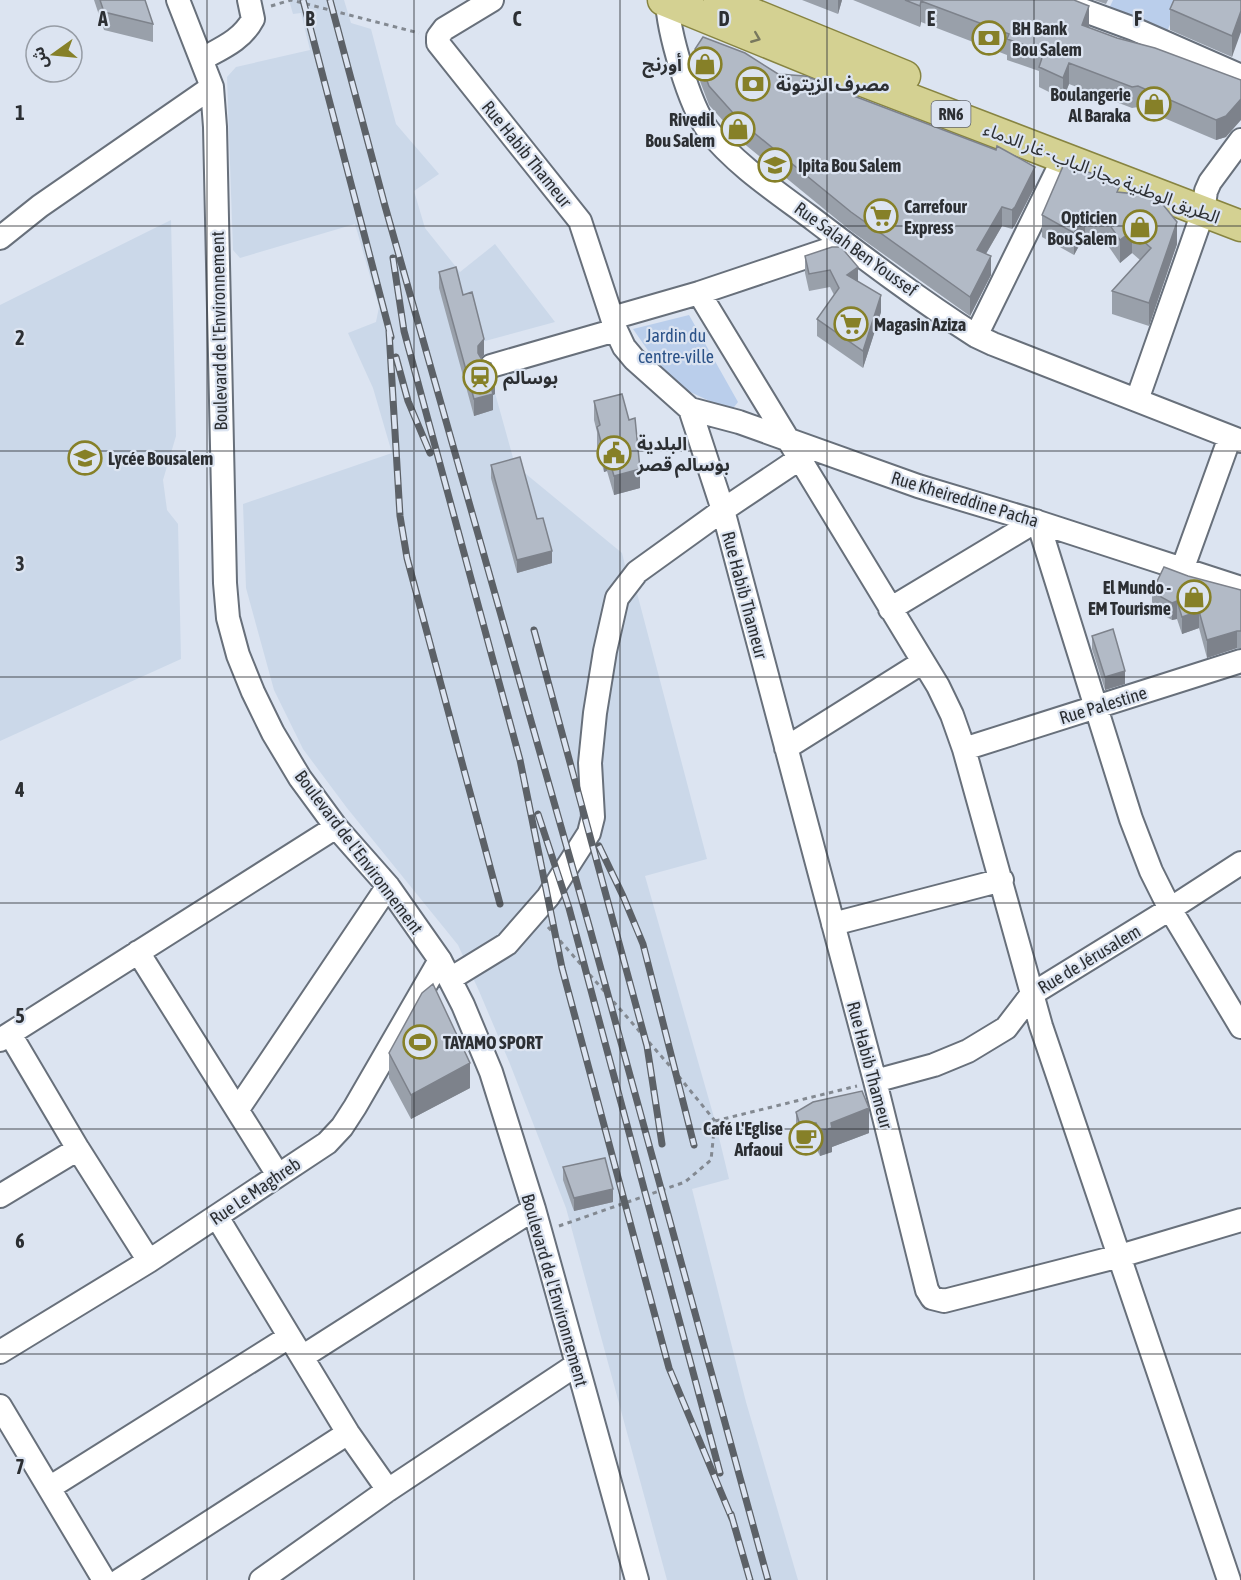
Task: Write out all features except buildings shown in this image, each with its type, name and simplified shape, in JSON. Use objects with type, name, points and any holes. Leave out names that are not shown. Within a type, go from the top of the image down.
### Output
[{"type":"main road","name":"الطريق الوطنية مجاز الباب - غار الدماء","points":[[720,0],[847,63],[1064,157],[1205,201],[1241,204]]},
{"type":"main road","name":"الطريق الوطنية مجاز الباب - غار الدماء","points":[[665,1],[989,111],[1205,201],[1241,226]]},
{"type":"street","name":"Boulevard de l'Environnement","points":[[178,0],[212,87],[216,151],[225,583],[228,618],[238,655],[273,733],[300,778],[336,827],[388,886],[445,969],[490,1071],[534,1209],[636,1580]]},
{"type":"street","points":[[438,38],[444,29],[492,0]]},
{"type":"street","points":[[1055,0],[1134,29],[1241,76]]},
{"type":"street","name":"Rue Salah Ben Youssef","points":[[665,1],[691,98],[706,128],[726,150],[846,243],[976,336],[1235,439]]},
{"type":"street","points":[[202,59],[236,40],[248,30],[253,19],[250,5]]},
{"type":"street","name":"Rue Habib Thameur","points":[[438,38],[441,48],[580,221],[614,324],[624,347],[634,359],[690,409],[723,510],[875,1081],[927,1290],[932,1298],[944,1301],[1119,1256]]},
{"type":"street","points":[[0,238],[40,206],[212,87]]},
{"type":"street","points":[[1137,400],[1210,182],[1241,140]]},
{"type":"street","points":[[976,336],[1064,157]]},
{"type":"street","points":[[491,366],[846,243]]},
{"type":"street","points":[[699,293],[938,686],[952,715],[1002,880],[1041,1026],[1229,1580]]},
{"type":"street","name":"Rue Kheireddine Pacha","points":[[690,409],[739,422],[918,486],[1037,521],[1241,588]]},
{"type":"street","points":[[1182,570],[1235,439]]},
{"type":"street","points":[[445,969],[507,944],[560,880],[589,833],[593,817],[590,763],[595,713],[605,651],[617,598],[638,572],[723,510],[799,459]]},
{"type":"street","points":[[890,609],[1037,521],[1131,819],[1151,871],[1170,909],[1241,1027]]},
{"type":"street","name":"Rue Palestine","points":[[964,749],[1241,661]]},
{"type":"street","points":[[786,748],[923,662]]},
{"type":"street","points":[[149,1261],[5,1037],[336,827]]},
{"type":"street","name":"Rue de Jérusalem","points":[[875,1081],[934,1065],[968,1051],[1006,1028],[1032,994],[1241,863]]},
{"type":"street","points":[[833,924],[1002,880]]},
{"type":"street","points":[[238,1109],[388,886]]},
{"type":"street","points":[[138,952],[278,1175]]},
{"type":"street","name":"Rue Le Maghreb","points":[[0,1352],[149,1261],[327,1143],[342,1128],[445,969]]},
{"type":"street","points":[[0,1196],[78,1149]]},
{"type":"street","points":[[302,1357],[534,1209]]},
{"type":"street","points":[[217,1217],[348,1433],[388,1491]]},
{"type":"street","points":[[1119,1256],[1241,1220]]},
{"type":"street","points":[[49,1488],[289,1337]]},
{"type":"street","points":[[261,1580],[388,1491],[576,1365]]},
{"type":"street","points":[[0,1407],[104,1580]]},
{"type":"street","points":[[120,1580],[348,1433]]},
{"type":"path","points":[[250,5],[291,0],[438,38]]},
{"type":"path","points":[[535,912],[715,1121],[711,1160],[685,1182],[540,1233]]},
{"type":"path","points":[[715,1121],[875,1081]]},
{"type":"shaded area","points":[[289,0],[344,0],[351,23],[371,29],[396,124],[439,174],[414,191],[425,228],[460,272],[495,244],[555,322],[474,344],[477,359],[485,357],[515,465],[622,553],[632,594],[637,593],[707,859],[645,876],[715,1121],[729,1179],[692,1189],[746,1402],[798,1580],[667,1580],[566,1208],[479,991],[458,945],[347,808],[303,749],[274,690],[246,588],[243,504],[392,453],[373,388],[348,333],[376,322],[379,307],[355,224],[240,258],[233,250],[227,77],[236,67],[310,50],[301,13],[293,14]]},
{"type":"shaded area","name":"Lycée Bousalem","points":[[171,220],[176,436],[163,480],[167,510],[178,524],[181,659],[0,741],[0,305]]},
{"type":"green space","points":[[1113,0],[1181,0],[1165,36],[1107,13]]},
{"type":"green space","name":"Jardin du centre-ville","points":[[689,315],[738,402],[731,411],[686,390],[656,362],[633,329]]},
{"type":"railway","points":[[303,0],[391,337]]},
{"type":"railway","points":[[330,0],[385,206],[590,929],[768,1580]]},
{"type":"railway","points":[[393,258],[404,331],[520,760],[562,968],[669,1368],[733,1521]]},
{"type":"railway","points":[[389,331],[400,516],[407,558],[500,904]]},
{"type":"railway","points":[[396,357],[408,401],[430,453]]},
{"type":"railway","points":[[534,630],[647,1046],[662,1144]]},
{"type":"railway","points":[[538,814],[569,908],[720,1473]]},
{"type":"railway","points":[[599,846],[643,944],[694,1145]]},
{"type":"railway","points":[[731,1514],[750,1580]]},
{"type":"place","name":"BH Bank Bou Salem","points":[[989,38]]},
{"type":"place","name":"أورنج","points":[[705,64]]},
{"type":"place","name":"مصرف الزيتونة","points":[[753,84]]},
{"type":"place","name":"Boulangerie Al Baraka","points":[[1154,104]]},
{"type":"place","name":"Rivedil Bou Salem","points":[[738,129]]},
{"type":"place","name":"Ipita Bou Salem","points":[[775,165]]},
{"type":"place","name":"Carrefour Express","points":[[881,216]]},
{"type":"place","name":"Opticien Bou Salem","points":[[1140,227]]},
{"type":"place","name":"Magasin Aziza","points":[[851,324]]},
{"type":"place","name":"بوسالم","points":[[480,377]]},
{"type":"place","name":"البلدية بوسالم قصر","points":[[614,453]]},
{"type":"place","name":"Lycée Bousalem","points":[[85,458]]},
{"type":"place","name":"El Mundo - EM Tourisme","points":[[1194,597]]},
{"type":"place","name":"TAYAMO SPORT","points":[[420,1042]]},
{"type":"place","name":"Café L'Eglise Arfaoui","points":[[806,1138]]}]
